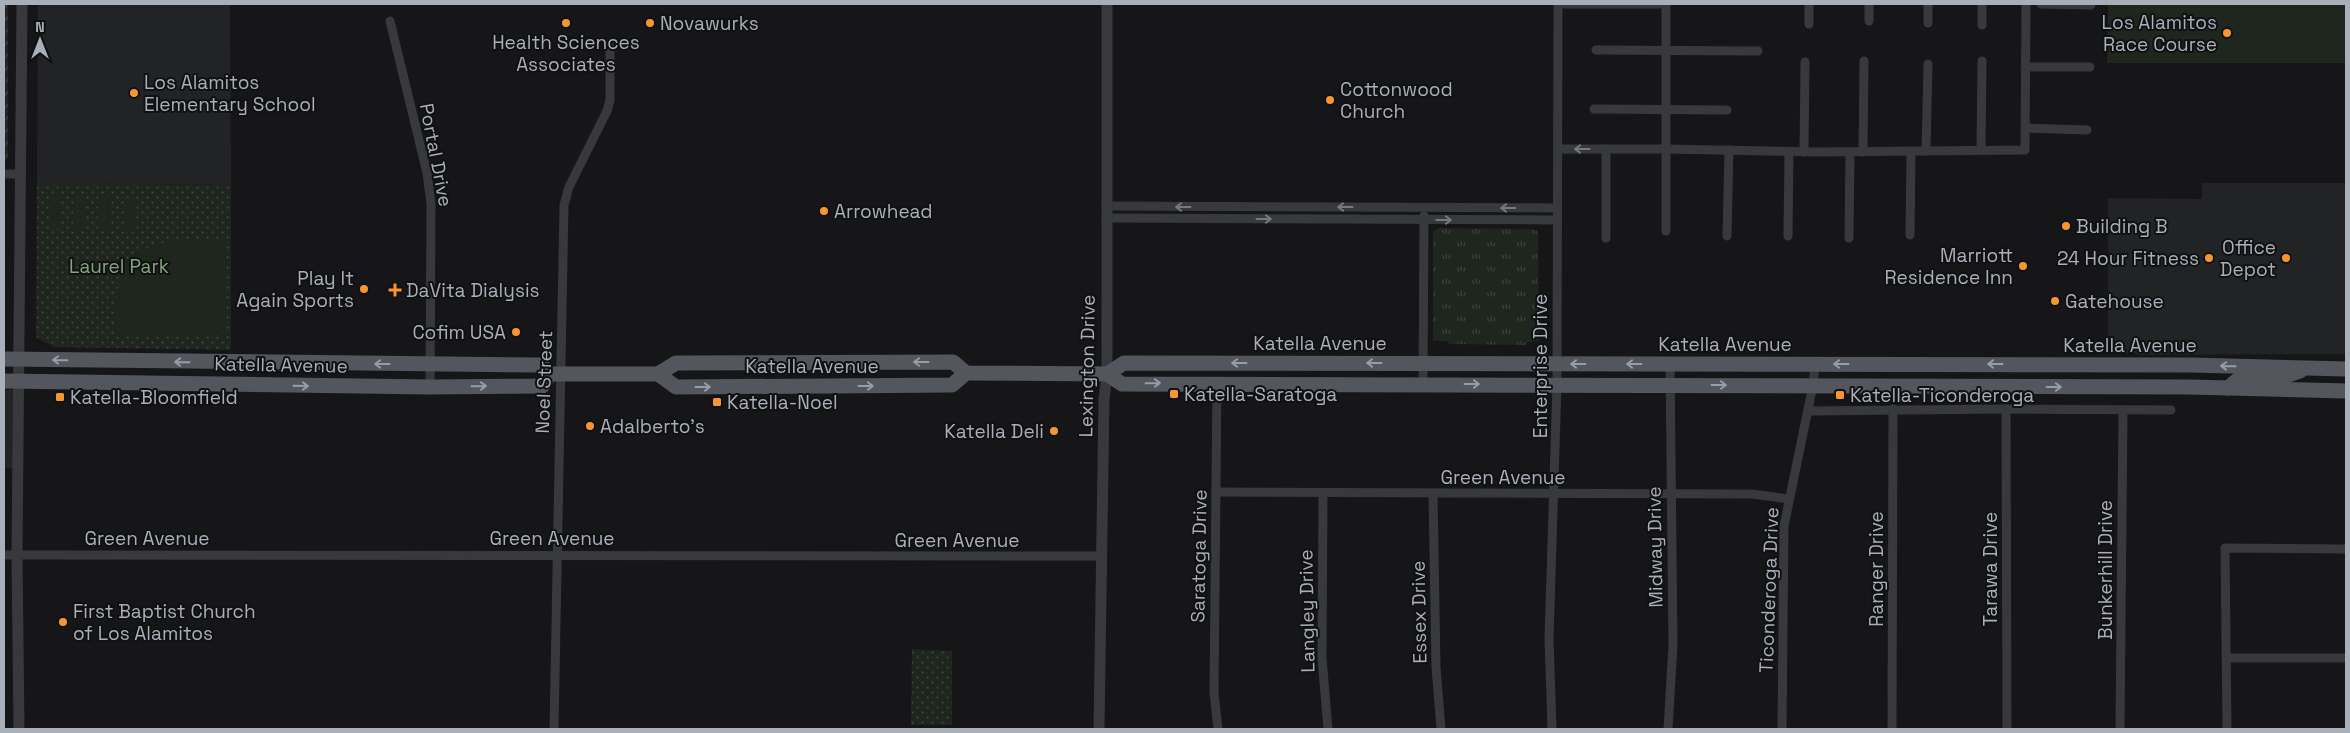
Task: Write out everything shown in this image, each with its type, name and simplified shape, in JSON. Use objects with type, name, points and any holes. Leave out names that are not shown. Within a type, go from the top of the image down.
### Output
[{"type":"main road","name":"Katella Avenue","points":[[4,359],[541,365],[554,374],[658,374],[676,363],[952,362],[966,373],[1107,374],[1122,384],[1217,382],[1423,383],[2228,388],[2346,391]]},
{"type":"main road","name":"Katella Avenue","points":[[1107,374],[1124,363],[1815,364],[2346,368]]},
{"type":"main road","points":[[2228,388],[2241,377],[2277,379],[2308,368]]},
{"type":"main road","name":"Katella Avenue","points":[[658,374],[676,387],[952,385],[966,373]]},
{"type":"main road","name":"Katella Avenue","points":[[11,381],[430,387],[542,386],[554,374]]},
{"type":"street","points":[[19,729],[17,555],[11,381],[19,359],[22,4]]},
{"type":"street","name":"Lexington Drive","points":[[1100,729],[1104,399],[1107,374],[1107,4]]},
{"type":"street","points":[[1558,4],[1666,4],[1666,231]]},
{"type":"street","name":"Enterprise Drive","points":[[1552,729],[1549,638],[1557,384],[1558,4]]},
{"type":"street","points":[[1809,4],[1809,24]]},
{"type":"street","points":[[1868,4],[1869,21]]},
{"type":"street","points":[[1928,4],[1928,23]]},
{"type":"street","points":[[1982,4],[1982,25]]},
{"type":"street","points":[[1558,149],[1789,152],[2025,150],[2026,4]]},
{"type":"street","points":[[2041,4],[2091,5]]},
{"type":"street","name":"Portal Drive","points":[[390,21],[427,173],[432,204],[430,387]]},
{"type":"street","name":"Noel Street","points":[[554,729],[558,554],[554,374],[562,330],[564,205],[569,188],[607,111],[610,100],[610,47]]},
{"type":"street","points":[[1596,50],[1758,50]]},
{"type":"street","points":[[1864,61],[1864,152]]},
{"type":"street","points":[[1981,150],[1982,61]]},
{"type":"street","points":[[1804,152],[1805,62]]},
{"type":"street","points":[[1926,151],[1928,64]]},
{"type":"street","points":[[2025,67],[2090,67]]},
{"type":"street","points":[[1594,109],[1728,110]]},
{"type":"street","points":[[2025,128],[2087,130]]},
{"type":"street","points":[[1606,149],[1606,238]]},
{"type":"street","points":[[1728,236],[1729,150]]},
{"type":"street","points":[[1910,234],[1911,151]]},
{"type":"street","points":[[1788,236],[1789,152]]},
{"type":"street","points":[[1849,238],[1850,152]]},
{"type":"street","points":[[4,174],[21,174]]},
{"type":"street","points":[[1423,383],[1424,208]]},
{"type":"street","points":[[1106,212],[1556,208]]},
{"type":"street","points":[[1106,212],[1424,220],[1556,220]]},
{"type":"street","name":"Midway Drive","points":[[1668,729],[1673,645],[1670,364]]},
{"type":"street","name":"Ticonderoga Drive","points":[[1782,729],[1784,526],[1813,386],[1815,364]]},
{"type":"street","name":"Saratoga Drive","points":[[1217,382],[1214,693],[1218,729]]},
{"type":"street","points":[[1808,411],[1894,409],[2171,410]]},
{"type":"street","name":"Ranger Drive","points":[[1892,729],[1894,409]]},
{"type":"street","name":"Tarawa Drive","points":[[2006,409],[2007,729]]},
{"type":"street","name":"Bunkerhill Drive","points":[[2120,729],[2122,410]]},
{"type":"street","name":"Green Avenue","points":[[1216,492],[1752,494],[1789,499]]},
{"type":"street","name":"Langley Drive","points":[[1323,493],[1322,658],[1328,729]]},
{"type":"street","name":"Essex Drive","points":[[1433,493],[1436,667],[1441,729]]},
{"type":"street","points":[[2228,729],[2225,548],[2346,549]]},
{"type":"street","name":"Green Avenue","points":[[4,555],[558,554],[1101,556]]},
{"type":"street","points":[[2228,658],[2346,658]]},
{"type":"shaded area","points":[[4,4],[8,4],[8,158],[4,163]]},
{"type":"shaded area","name":"Los Alamitos Elementary School","points":[[38,4],[230,4],[231,185],[37,183]]},
{"type":"shaded area","points":[[2202,183],[2346,183],[2346,354],[2139,355],[2135,353],[2108,353],[2108,198],[2202,199]]},
{"type":"shaded area","points":[[4,390],[14,390],[14,469],[4,468]]},
{"type":"green space","name":"Los Alamitos Race Course","points":[[2108,4],[2346,4],[2346,63],[2107,63]]},
{"type":"green space","name":"Laurel Park","points":[[37,183],[231,185],[231,350],[54,347],[36,337]]},
{"type":"green space","points":[[49,196],[61,196],[61,228],[49,228]]},
{"type":"green space","points":[[73,197],[86,197],[86,229],[73,229]]},
{"type":"green space","points":[[98,197],[111,197],[111,229],[98,229]]},
{"type":"green space","points":[[124,198],[136,198],[136,229],[124,229]]},
{"type":"green space","points":[[1439,228],[1531,229],[1538,231],[1539,341],[1528,342],[1525,345],[1450,344],[1447,341],[1433,341],[1433,231]]},
{"type":"green space","points":[[169,241],[226,242],[223,337],[115,337],[118,286],[124,267],[137,254]]},
{"type":"green space","points":[[912,649],[952,651],[952,725],[911,725]]},
{"type":"place","name":"Health Sciences Associates","points":[[566,23]]},
{"type":"place","name":"Novawurks","points":[[650,23]]},
{"type":"place","name":"Los Alamitos Race Course","points":[[2227,33]]},
{"type":"place","name":"Los Alamitos Elementary School","points":[[134,93]]},
{"type":"place","name":"Cottonwood Church","points":[[1330,100]]},
{"type":"place","name":"Arrowhead","points":[[824,211]]},
{"type":"place","name":"Building B","points":[[2066,226]]},
{"type":"place","name":"24 Hour Fitness","points":[[2209,258]]},
{"type":"place","name":"Office Depot","points":[[2286,258]]},
{"type":"place","name":"Marriott Residence Inn","points":[[2023,266]]},
{"type":"place","name":"Play It Again Sports","points":[[364,289]]},
{"type":"place","name":"DaVita Dialysis","points":[[395,290]]},
{"type":"place","name":"Gatehouse","points":[[2055,301]]},
{"type":"place","name":"Cofim USA","points":[[516,332]]},
{"type":"place","name":"Katella-Saratoga","points":[[1174,394]]},
{"type":"place","name":"Katella-Ticonderoga","points":[[1840,395]]},
{"type":"place","name":"Katella-Bloomfield","points":[[60,397]]},
{"type":"place","name":"Katella-Noel","points":[[717,402]]},
{"type":"place","name":"Adalberto's","points":[[590,426]]},
{"type":"place","name":"Katella Deli","points":[[1054,431]]},
{"type":"place","name":"First Baptist Church of Los Alamitos","points":[[63,622]]}]
